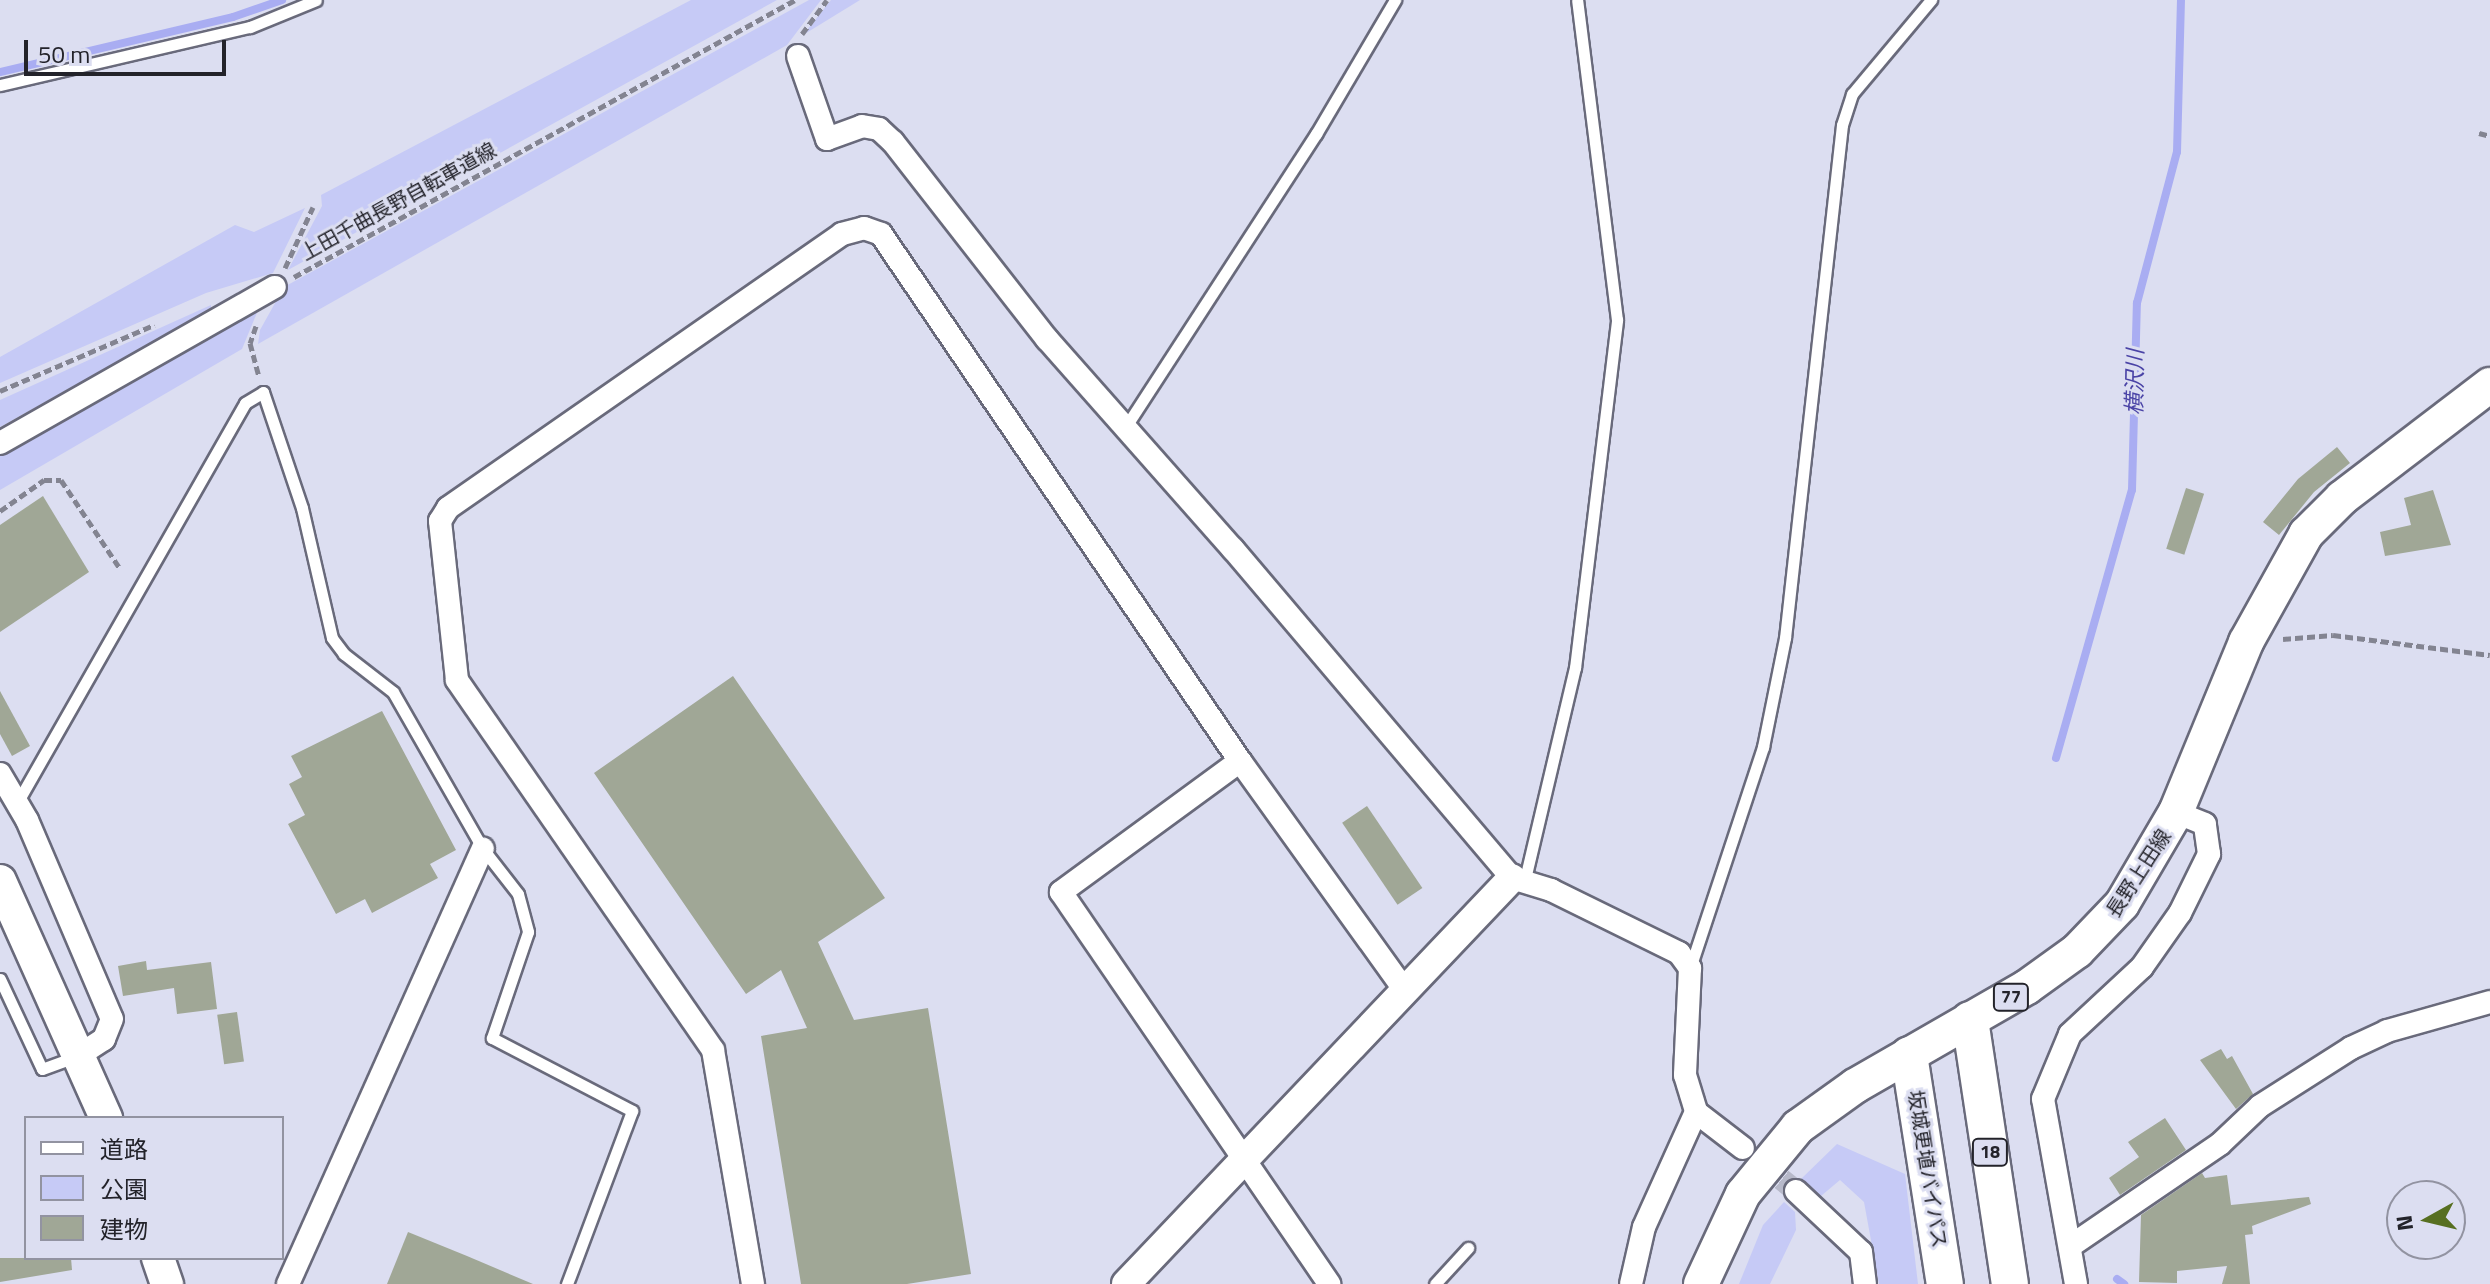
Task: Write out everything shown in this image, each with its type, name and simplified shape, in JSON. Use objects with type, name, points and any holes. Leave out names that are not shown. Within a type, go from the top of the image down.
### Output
[{"type":"highway","name":"18","points":[[1970,1020],[2010,1284]]},
{"type":"highway","name":"坂城更埴バイパス","points":[[1909,1055],[1945,1284]]},
{"type":"main road","name":"長野上田線","points":[[1701,1284],[1743,1194],[1777,1148],[1824,1107],[2027,987],[2097,932],[2122,904],[2176,812],[2246,642],[2306,534],[2342,498],[2490,385]]},
{"type":"main road","points":[[0,881],[81,1054],[105,1116]]},
{"type":"main road","points":[[159,1260],[167,1284]]},
{"type":"street","points":[[798,56],[827,139],[862,126],[879,129],[893,142],[1047,339],[1518,878],[1679,953],[1690,968],[1685,1075],[1696,1112],[1743,1148]]},
{"type":"street","points":[[753,1284],[713,1050],[457,680],[439,536],[440,521],[448,508],[842,234],[864,228],[881,234],[1240,761],[1405,991]]},
{"type":"street","points":[[0,443],[275,287]]},
{"type":"street","points":[[1240,761],[1061,892],[1329,1284]]},
{"type":"street","points":[[0,774],[17,804],[112,1019],[104,1039],[81,1054]]},
{"type":"street","points":[[2076,1284],[2072,1245],[2043,1099],[2070,1034],[2142,967],[2180,913],[2209,854],[2205,824],[2176,812]]},
{"type":"street","points":[[288,1284],[483,849]]},
{"type":"street","points":[[1126,1284],[1405,991],[1518,878]]},
{"type":"street","points":[[2072,1245],[2220,1144],[2260,1106],[2351,1048],[2387,1031],[2490,1002]]},
{"type":"street","points":[[1631,1284],[1644,1227],[1696,1112]]},
{"type":"street","points":[[1796,1191],[1861,1252],[1865,1284]]},
{"type":"lane","points":[[0,85],[250,27],[316,0]]},
{"type":"lane","points":[[1125,428],[1316,134],[1395,0]]},
{"type":"lane","points":[[1518,878],[1575,668],[1617,320],[1577,0]]},
{"type":"lane","points":[[1690,968],[1763,747],[1785,638],[1842,125],[1852,94],[1887,47],[1931,0]]},
{"type":"lane","points":[[17,804],[245,403],[263,392],[302,508],[332,638],[344,654],[393,692],[483,849],[518,894],[528,932],[492,1038],[632,1111],[567,1284]]},
{"type":"lane","points":[[0,979],[42,1069],[81,1054]]},
{"type":"lane","points":[[1435,1284],[1468,1248]]},
{"type":"path","name":"上田千曲長野自転車道線","points":[[275,287],[795,0]]},
{"type":"path","points":[[798,56],[794,43],[827,0]]},
{"type":"path","points":[[2479,133],[2490,136]]},
{"type":"path","points":[[275,287],[313,207]]},
{"type":"path","points":[[0,391],[166,320]]},
{"type":"path","points":[[250,343],[263,392]]},
{"type":"path","points":[[0,511],[44,480],[61,480],[119,567]]},
{"type":"path","points":[[2246,642],[2333,635],[2490,655]]},
{"type":"green space","points":[[691,0],[777,0],[288,270],[322,206],[321,195]]},
{"type":"green space","points":[[809,0],[821,0],[787,45],[258,344],[260,330],[284,287]]},
{"type":"green space","points":[[831,0],[860,0],[803,35]]},
{"type":"green space","points":[[305,208],[273,273],[206,293],[0,383],[0,357],[235,225],[254,232]]},
{"type":"green space","points":[[261,303],[242,349],[0,490],[0,453]]},
{"type":"green space","points":[[211,305],[211,310],[0,427],[0,400]]},
{"type":"green space","points":[[1837,1144],[1905,1174],[1918,1284],[1879,1284],[1864,1202],[1840,1180],[1821,1196],[1801,1179]]},
{"type":"green space","points":[[1784,1202],[1795,1212],[1796,1230],[1770,1284],[1739,1284],[1763,1225]]},
{"type":"building","points":[[2337,447],[2350,463],[2314,492],[2279,535],[2263,522],[2298,479]]},
{"type":"building","points":[[2186,488],[2204,494],[2184,555],[2166,549]]},
{"type":"building","points":[[2433,490],[2451,545],[2385,556],[2380,532],[2411,525],[2404,498]]},
{"type":"building","points":[[43,496],[89,572],[0,632],[0,525]]},
{"type":"building","points":[[733,676],[885,898],[818,942],[854,1020],[928,1008],[971,1274],[907,1284],[801,1284],[761,1036],[807,1028],[781,970],[746,994],[594,773]]},
{"type":"building","points":[[0,691],[30,746],[12,756],[0,734]]},
{"type":"building","points":[[382,711],[456,850],[430,864],[438,878],[372,913],[365,899],[336,914],[288,824],[305,815],[289,784],[302,777],[291,756]]},
{"type":"building","points":[[1367,806],[1422,888],[1397,905],[1342,823]]},
{"type":"building","points":[[146,961],[147,970],[211,962],[217,1009],[177,1014],[174,988],[123,996],[118,966]]},
{"type":"building","points":[[237,1012],[244,1062],[224,1064],[217,1015]]},
{"type":"building","points":[[2221,1049],[2227,1059],[2232,1056],[2253,1094],[2236,1109],[2200,1060]]},
{"type":"building","points":[[2165,1118],[2186,1150],[2120,1195],[2109,1178],[2139,1157],[2128,1142]]},
{"type":"building","points":[[2202,1173],[2205,1178],[2227,1175],[2231,1205],[2309,1197],[2311,1204],[2252,1226],[2253,1234],[2245,1235],[2250,1284],[2222,1284],[2227,1266],[2177,1271],[2177,1283],[2139,1282],[2141,1215]]},
{"type":"building","points":[[408,1232],[467,1256],[533,1284],[387,1284]]},
{"type":"building","points":[[0,1258],[71,1260],[72,1270],[0,1282]]},
{"type":"waterway","points":[[0,72],[233,17],[282,0]]},
{"type":"waterway","name":"横沢川","points":[[2056,758],[2132,490],[2137,303],[2177,152],[2181,0]]},
{"type":"waterway","points":[[2117,1279],[2124,1284]]},
{"type":"tunnel","points":[[1756,1159],[1796,1191]]}]
